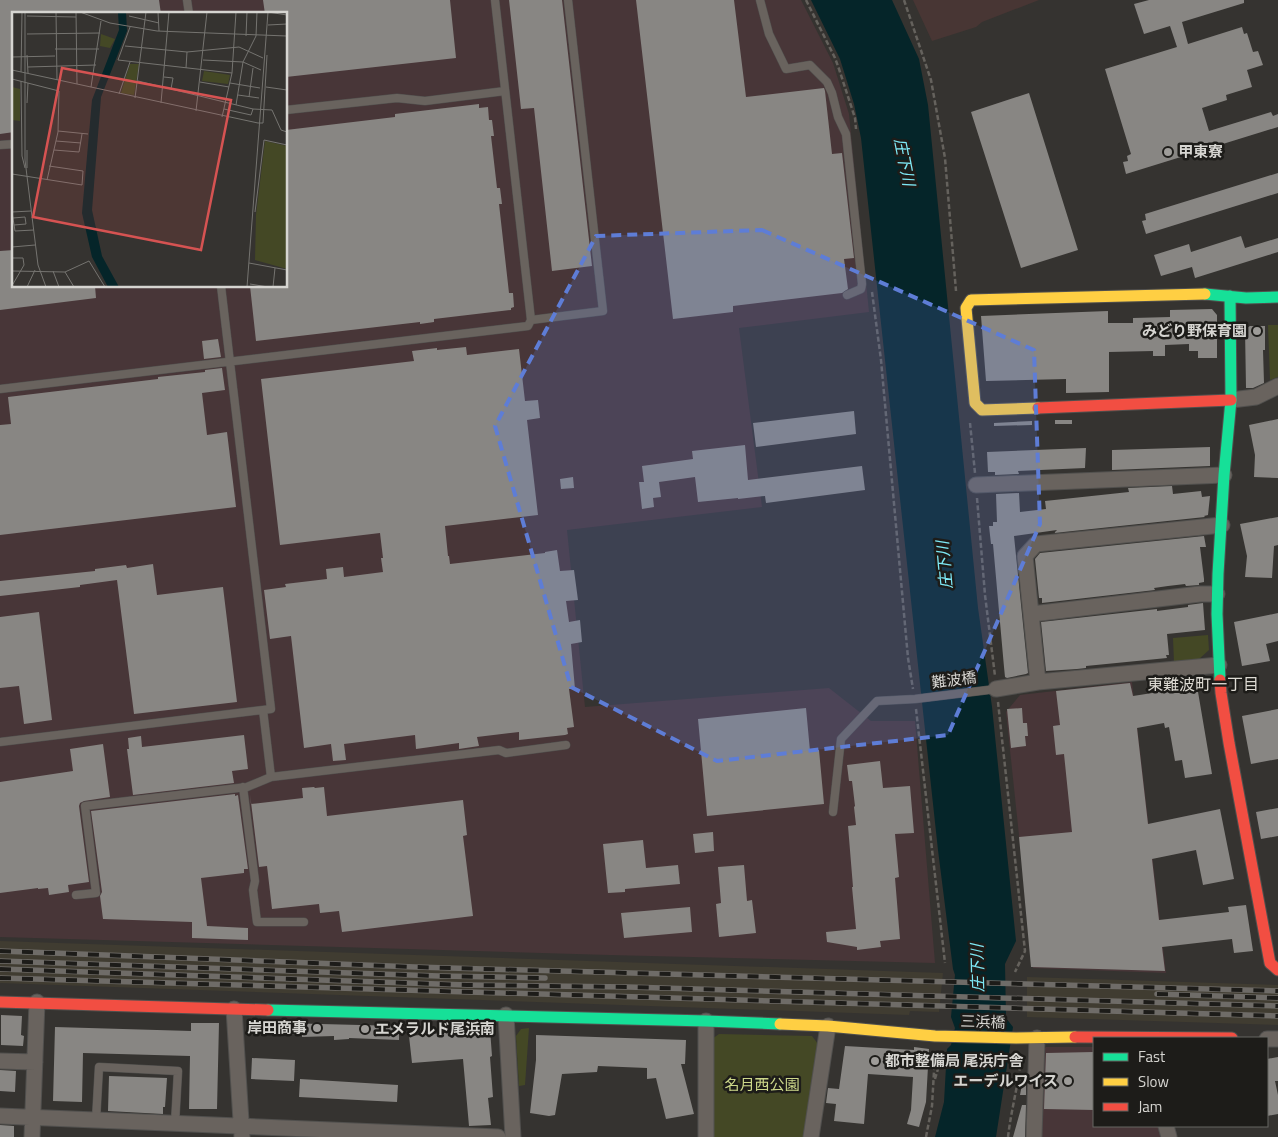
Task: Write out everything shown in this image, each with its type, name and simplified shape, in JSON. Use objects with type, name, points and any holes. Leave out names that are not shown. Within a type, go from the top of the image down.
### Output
[{"type":"street","points":[[1278,297],[1246,298],[1211,294],[971,300],[966,308],[975,403],[982,410],[1231,400],[1256,397],[1278,386]]},
{"type":"street","points":[[1230,296],[1231,400],[1224,475],[1217,594],[1219,665],[1221,693],[1229,742],[1270,963],[1278,970]]},
{"type":"street","points":[[976,485],[1224,475]]},
{"type":"street","points":[[1038,682],[1025,556],[1036,544],[1222,525]]},
{"type":"street","points":[[1032,614],[1200,594],[1217,594]]},
{"type":"street","points":[[996,689],[1038,682],[1219,665]]},
{"type":"street","name":"三浜橋","points":[[0,1002],[706,1021],[828,1026],[935,1036],[1093,1038]]},
{"type":"street","points":[[32,1137],[37,1002]]},
{"type":"street","points":[[234,1009],[241,1132]]},
{"type":"street","points":[[506,1016],[514,1137]]},
{"type":"street","points":[[706,1021],[706,1137]]},
{"type":"street","points":[[811,1137],[828,1026]]},
{"type":"street","points":[[1034,1137],[1037,1038]]},
{"type":"street","points":[[0,1062],[35,1062]]},
{"type":"street","points":[[0,1116],[96,1120],[155,1130],[175,1123],[241,1132],[498,1137]]},
{"type":"lane","points":[[0,389],[528,326],[531,320],[495,0]]},
{"type":"lane","points":[[531,320],[603,311],[568,0]]},
{"type":"lane","points":[[760,0],[769,34],[786,69],[810,66],[827,82],[832,92],[838,117],[846,134],[862,284],[861,289],[847,295]]},
{"type":"lane","points":[[288,110],[397,98],[425,101],[505,91]]},
{"type":"lane","points":[[0,742],[271,709],[221,288]]},
{"type":"lane","name":"難波橋","points":[[833,812],[841,739],[877,701],[914,699],[996,689]]},
{"type":"lane","points":[[263,710],[271,776]]},
{"type":"lane","points":[[76,895],[96,893],[85,806],[243,787],[271,776],[499,750],[506,753],[566,746]]},
{"type":"lane","points":[[243,787],[255,881],[253,890],[257,922],[304,922]]},
{"type":"lane","points":[[96,1120],[98,1067],[178,1070],[175,1123]]},
{"type":"path","points":[[806,0],[840,68],[855,118],[857,138]]},
{"type":"path","points":[[871,285],[881,360],[908,658],[945,964]]},
{"type":"path","points":[[996,689],[1025,951],[1015,972]]},
{"type":"path","points":[[926,1137],[932,1106],[935,1036]]},
{"type":"path","points":[[1008,1137],[1020,1072],[1021,1055]]},
{"type":"path","points":[[933,1085],[940,1062]]},
{"type":"highlighted area","points":[[762,230],[1034,350],[1040,524],[948,735],[717,761],[571,687],[495,426],[596,236]]},
{"type":"shaded area","points":[[0,0],[801,0],[833,63],[849,114],[869,312],[739,328],[762,507],[567,530],[585,707],[829,688],[871,721],[915,721],[935,963],[0,937]]},
{"type":"shaded area","points":[[913,0],[1039,0],[982,22],[976,27],[932,41]]},
{"type":"shaded area","points":[[1132,682],[1166,973],[1033,968],[1006,712],[1020,695]]},
{"type":"shaded area","points":[[0,941],[943,973],[939,1012],[910,1011],[909,1015],[0,983]]},
{"type":"shaded area","points":[[1027,977],[1278,985],[1278,1025],[1027,1017]]},
{"type":"shaded area","points":[[1046,1047],[1093,1047],[1093,1127],[1160,1127],[1162,1137],[1038,1137],[1040,1053]]},
{"type":"green space","points":[[1268,325],[1278,325],[1278,377],[1270,380]]},
{"type":"green space","points":[[1208,635],[1209,650],[1198,660],[1174,663],[1173,638]]},
{"type":"green space","points":[[529,1028],[525,1085],[519,1086],[516,1036],[521,1029]]},
{"type":"green space","name":"名月西公園","points":[[719,1034],[812,1036],[818,1044],[804,1137],[713,1137],[712,1039]]},
{"type":"water","name":"庄下川","points":[[811,0],[892,0],[919,59],[928,105],[978,608],[992,707],[1016,941],[1005,964],[1006,1018],[1013,1027],[996,1137],[935,1137],[944,1102],[947,1049],[951,1045],[955,1028],[951,1017],[955,975],[938,850],[861,138],[854,104],[840,59]]},
{"type":"building","points":[[0,0],[159,0],[161,12],[12,12],[12,132],[0,134]]},
{"type":"building","points":[[263,0],[450,0],[456,58],[288,77],[288,12],[265,12]]},
{"type":"building","points":[[509,0],[562,0],[592,266],[552,271],[534,108],[521,109]]},
{"type":"building","points":[[636,0],[734,0],[746,97],[824,88],[832,154],[842,153],[854,258],[844,259],[848,289],[842,293],[733,306],[733,312],[673,319]]},
{"type":"building","name":"甲東寮","points":[[1149,0],[1244,0],[1244,3],[1182,22],[1188,44],[1242,27],[1244,34],[1247,33],[1253,52],[1258,51],[1263,65],[1247,70],[1252,87],[1226,95],[1227,100],[1202,108],[1209,131],[1271,112],[1273,116],[1278,114],[1278,127],[1126,174],[1123,162],[1128,161],[1127,156],[1131,154],[1105,69],[1177,47],[1170,26],[1144,34],[1134,4]]},
{"type":"building","points":[[1029,93],[1078,250],[1021,268],[971,112]]},
{"type":"building","points":[[479,104],[479,108],[488,107],[489,120],[492,120],[494,136],[491,136],[497,188],[500,188],[502,204],[499,204],[509,293],[513,293],[514,307],[511,310],[434,319],[434,322],[420,324],[420,322],[256,341],[250,288],[288,288],[288,130],[395,117],[395,114]]},
{"type":"building","points":[[1278,173],[1278,193],[1146,234],[1142,221],[1146,220],[1145,214]]},
{"type":"building","points":[[1241,236],[1245,248],[1278,238],[1278,252],[1195,278],[1192,267],[1161,276],[1154,255],[1189,244],[1191,252]]},
{"type":"building","points":[[12,250],[12,288],[95,288],[96,298],[0,310],[0,251]]},
{"type":"building","points":[[1212,309],[1217,315],[1217,358],[1198,358],[1198,351],[1189,351],[1189,344],[1165,345],[1165,356],[1153,356],[1153,351],[1109,352],[1109,392],[1066,393],[1066,379],[986,381],[981,316],[1108,311],[1108,323],[1133,323],[1133,318],[1170,317],[1170,310]]},
{"type":"building","points":[[1250,326],[1265,326],[1265,350],[1263,350],[1264,383],[1253,388],[1246,388],[1245,329]]},
{"type":"building","points":[[218,339],[221,357],[204,359],[202,341]]},
{"type":"building","points":[[466,347],[467,355],[519,349],[525,401],[538,400],[540,418],[527,420],[538,515],[445,526],[450,564],[557,550],[560,571],[574,570],[578,600],[566,601],[569,622],[580,620],[582,642],[571,644],[575,689],[569,689],[574,727],[567,728],[568,734],[565,735],[519,740],[519,732],[477,737],[479,746],[459,749],[459,743],[416,749],[415,735],[344,744],[346,760],[333,761],[331,744],[304,748],[291,636],[270,639],[264,590],[286,587],[285,584],[327,579],[326,569],[343,567],[344,577],[383,572],[380,533],[280,545],[261,379],[414,361],[412,351]]},
{"type":"building","points":[[222,368],[225,390],[202,393],[207,435],[227,432],[236,507],[0,535],[0,425],[11,424],[8,397],[158,379],[158,377],[205,372],[205,370]]},
{"type":"building","points":[[854,411],[856,434],[756,447],[753,423]]},
{"type":"building","points":[[1278,419],[1278,478],[1254,477],[1255,455],[1249,425]]},
{"type":"building","points":[[1055,420],[1072,420],[1072,424],[1055,424]]},
{"type":"building","points":[[1032,421],[1032,425],[994,426],[994,423]]},
{"type":"building","points":[[745,445],[748,480],[862,466],[865,490],[766,503],[765,496],[698,502],[695,477],[659,482],[661,497],[653,498],[654,507],[642,509],[639,482],[644,482],[642,466],[693,459],[692,451]]},
{"type":"building","points":[[1210,447],[1210,466],[1112,470],[1112,450]]},
{"type":"building","points":[[1086,448],[1085,468],[1018,471],[1019,474],[995,475],[995,472],[988,472],[987,452]]},
{"type":"building","points":[[573,477],[574,488],[561,489],[560,479]]},
{"type":"building","points":[[1172,486],[1173,494],[1201,491],[1202,497],[1210,496],[1208,515],[1205,517],[1054,533],[1057,530],[1014,536],[1028,673],[1005,677],[993,544],[991,544],[989,526],[993,526],[993,522],[997,522],[996,494],[1019,493],[1020,512],[1046,509],[1045,501],[1129,492],[1128,488]]},
{"type":"building","points":[[1278,517],[1278,545],[1274,546],[1272,578],[1245,577],[1247,556],[1240,524]]},
{"type":"building","points":[[1204,536],[1206,547],[1200,547],[1204,582],[1199,583],[1199,585],[1186,586],[1185,584],[1154,588],[1155,590],[1042,603],[1042,598],[1039,598],[1035,559],[1040,553]]},
{"type":"building","points":[[153,564],[157,595],[223,587],[237,702],[134,714],[117,580],[80,585],[80,587],[0,596],[0,581],[95,571],[95,569],[126,565],[127,568]]},
{"type":"building","points":[[1203,603],[1205,630],[1167,634],[1169,655],[1166,655],[1167,658],[1046,671],[1041,622],[1157,609],[1157,611]]},
{"type":"building","points":[[39,612],[52,720],[24,724],[19,686],[0,688],[0,617]]},
{"type":"building","points":[[1278,613],[1278,641],[1266,644],[1270,661],[1242,666],[1234,622]]},
{"type":"building","points":[[1130,683],[1133,696],[1197,686],[1212,774],[1185,778],[1182,760],[1175,761],[1169,727],[1165,728],[1164,723],[1137,728],[1148,824],[1220,809],[1234,879],[1203,885],[1196,850],[1152,859],[1159,920],[1229,912],[1228,907],[1246,905],[1253,951],[1234,953],[1232,939],[1162,947],[1165,971],[1031,967],[1019,837],[1072,832],[1064,754],[1056,755],[1053,726],[1060,725],[1056,691]]},
{"type":"building","points":[[806,708],[810,751],[819,750],[824,804],[707,816],[698,719]]},
{"type":"building","points":[[1022,708],[1023,723],[1027,723],[1028,736],[1025,736],[1026,746],[1011,748],[1007,709]]},
{"type":"building","points":[[1278,709],[1278,759],[1251,764],[1242,716]]},
{"type":"building","points":[[244,735],[248,769],[232,771],[234,783],[133,795],[127,749],[129,749],[128,738],[141,736],[142,747]]},
{"type":"building","points":[[103,744],[110,797],[84,801],[79,806],[89,882],[68,885],[69,892],[49,895],[48,888],[0,893],[0,782],[73,771],[70,749]]},
{"type":"building","points":[[880,761],[883,788],[910,786],[914,833],[895,834],[899,877],[895,878],[900,939],[880,941],[881,947],[857,950],[857,947],[827,942],[826,932],[856,929],[848,826],[856,825],[855,806],[852,781],[849,781],[847,765]]},
{"type":"building","points":[[314,787],[324,787],[327,816],[463,800],[467,835],[463,836],[473,916],[342,932],[339,911],[320,913],[319,904],[272,909],[267,866],[259,867],[251,804],[303,798],[302,788]]},
{"type":"building","points":[[235,794],[235,796],[238,795],[248,869],[244,869],[244,873],[201,878],[207,926],[248,928],[248,940],[192,938],[192,922],[103,919],[100,896],[102,892],[91,811]]},
{"type":"building","points":[[1278,808],[1278,836],[1261,839],[1256,812]]},
{"type":"building","points":[[713,832],[714,851],[695,853],[693,834]]},
{"type":"building","points":[[643,840],[646,868],[678,865],[680,884],[625,889],[625,892],[608,893],[603,844]]},
{"type":"building","points":[[744,865],[747,901],[752,900],[756,933],[719,937],[716,904],[721,903],[718,867]]},
{"type":"building","points":[[690,907],[692,932],[624,938],[621,913]]},
{"type":"building","points":[[1,1015],[22,1016],[21,1035],[24,1036],[23,1046],[1,1045]]},
{"type":"building","points":[[191,1023],[219,1023],[217,1109],[189,1109],[190,1056],[83,1053],[82,1102],[53,1101],[55,1027],[191,1031]]},
{"type":"building","points":[[282,1023],[399,1026],[399,1040],[349,1038],[334,1040],[334,1036],[302,1037],[302,1035],[282,1035]]},
{"type":"building","points":[[490,1029],[493,1097],[488,1098],[491,1125],[469,1126],[463,1059],[412,1063],[409,1036]]},
{"type":"building","points":[[536,1035],[686,1040],[685,1064],[681,1064],[694,1114],[666,1119],[656,1078],[647,1079],[647,1068],[598,1066],[597,1072],[562,1074],[555,1115],[530,1113],[536,1060]]},
{"type":"building","points":[[845,1046],[914,1050],[914,1047],[929,1049],[926,1102],[919,1127],[907,1124],[911,1110],[913,1077],[868,1074],[864,1124],[834,1121],[836,1104],[826,1103],[828,1088],[839,1089]]},
{"type":"building","name":"エーデルワイス","points":[[1093,1052],[1093,1110],[1044,1109],[1046,1053]]},
{"type":"building","points":[[1278,1057],[1278,1081],[1275,1081],[1278,1095],[1278,1114],[1268,1116],[1268,1059]]},
{"type":"building","points":[[252,1058],[295,1060],[294,1081],[251,1079]]},
{"type":"building","points":[[0,1070],[16,1071],[15,1092],[0,1091]]},
{"type":"building","points":[[109,1076],[167,1078],[163,1114],[108,1111]]},
{"type":"building","points":[[300,1079],[398,1085],[397,1102],[299,1097]]},
{"type":"building","points":[[1023,1079],[1026,1079],[1026,1095],[1020,1095]]},
{"type":"building","points":[[1022,1105],[1026,1105],[1025,1137],[1013,1137]]},
{"type":"building","points":[[0,1125],[14,1126],[14,1137],[0,1137]]},
{"type":"railway","points":[[0,951],[415,967],[1278,991]]},
{"type":"railway","points":[[0,961],[545,978]]},
{"type":"railway","points":[[0,969],[467,985],[628,987],[1278,1006]]},
{"type":"railway","points":[[0,978],[1278,1016]]},
{"type":"railway","points":[[1157,994],[1278,998]]},
{"type":"traffic: fast","points":[[1205,294],[1246,298],[1278,297]]},
{"type":"traffic: fast","points":[[1220,680],[1217,614],[1218,574],[1231,400],[1230,296]]},
{"type":"traffic: fast","points":[[268,1010],[780,1024]]},
{"type":"traffic: slow","points":[[1038,408],[982,410],[975,403],[966,308],[971,300],[1205,294]]},
{"type":"traffic: slow","points":[[780,1024],[828,1026],[935,1036],[1075,1037]]},
{"type":"traffic: jam","points":[[1038,408],[1231,400]]},
{"type":"traffic: jam","points":[[1220,680],[1229,743],[1270,963],[1278,970]]},
{"type":"traffic: jam","points":[[0,1002],[268,1010]]},
{"type":"traffic: jam","points":[[1075,1037],[1093,1037]]},
{"type":"place","name":"甲東寮","points":[[1168,152]]},
{"type":"place","name":"みどり野保育園","points":[[1257,331]]},
{"type":"place","name":"岸田商事","points":[[317,1028]]},
{"type":"place","name":"エメラルド尾浜南","points":[[365,1029]]},
{"type":"place","name":"都市整備局 尾浜庁舎","points":[[875,1061]]},
{"type":"place","name":"エーデルワイス","points":[[1068,1081]]},
{"type":"district","name":"東難波町一丁目","points":[[1203,684]]}]
